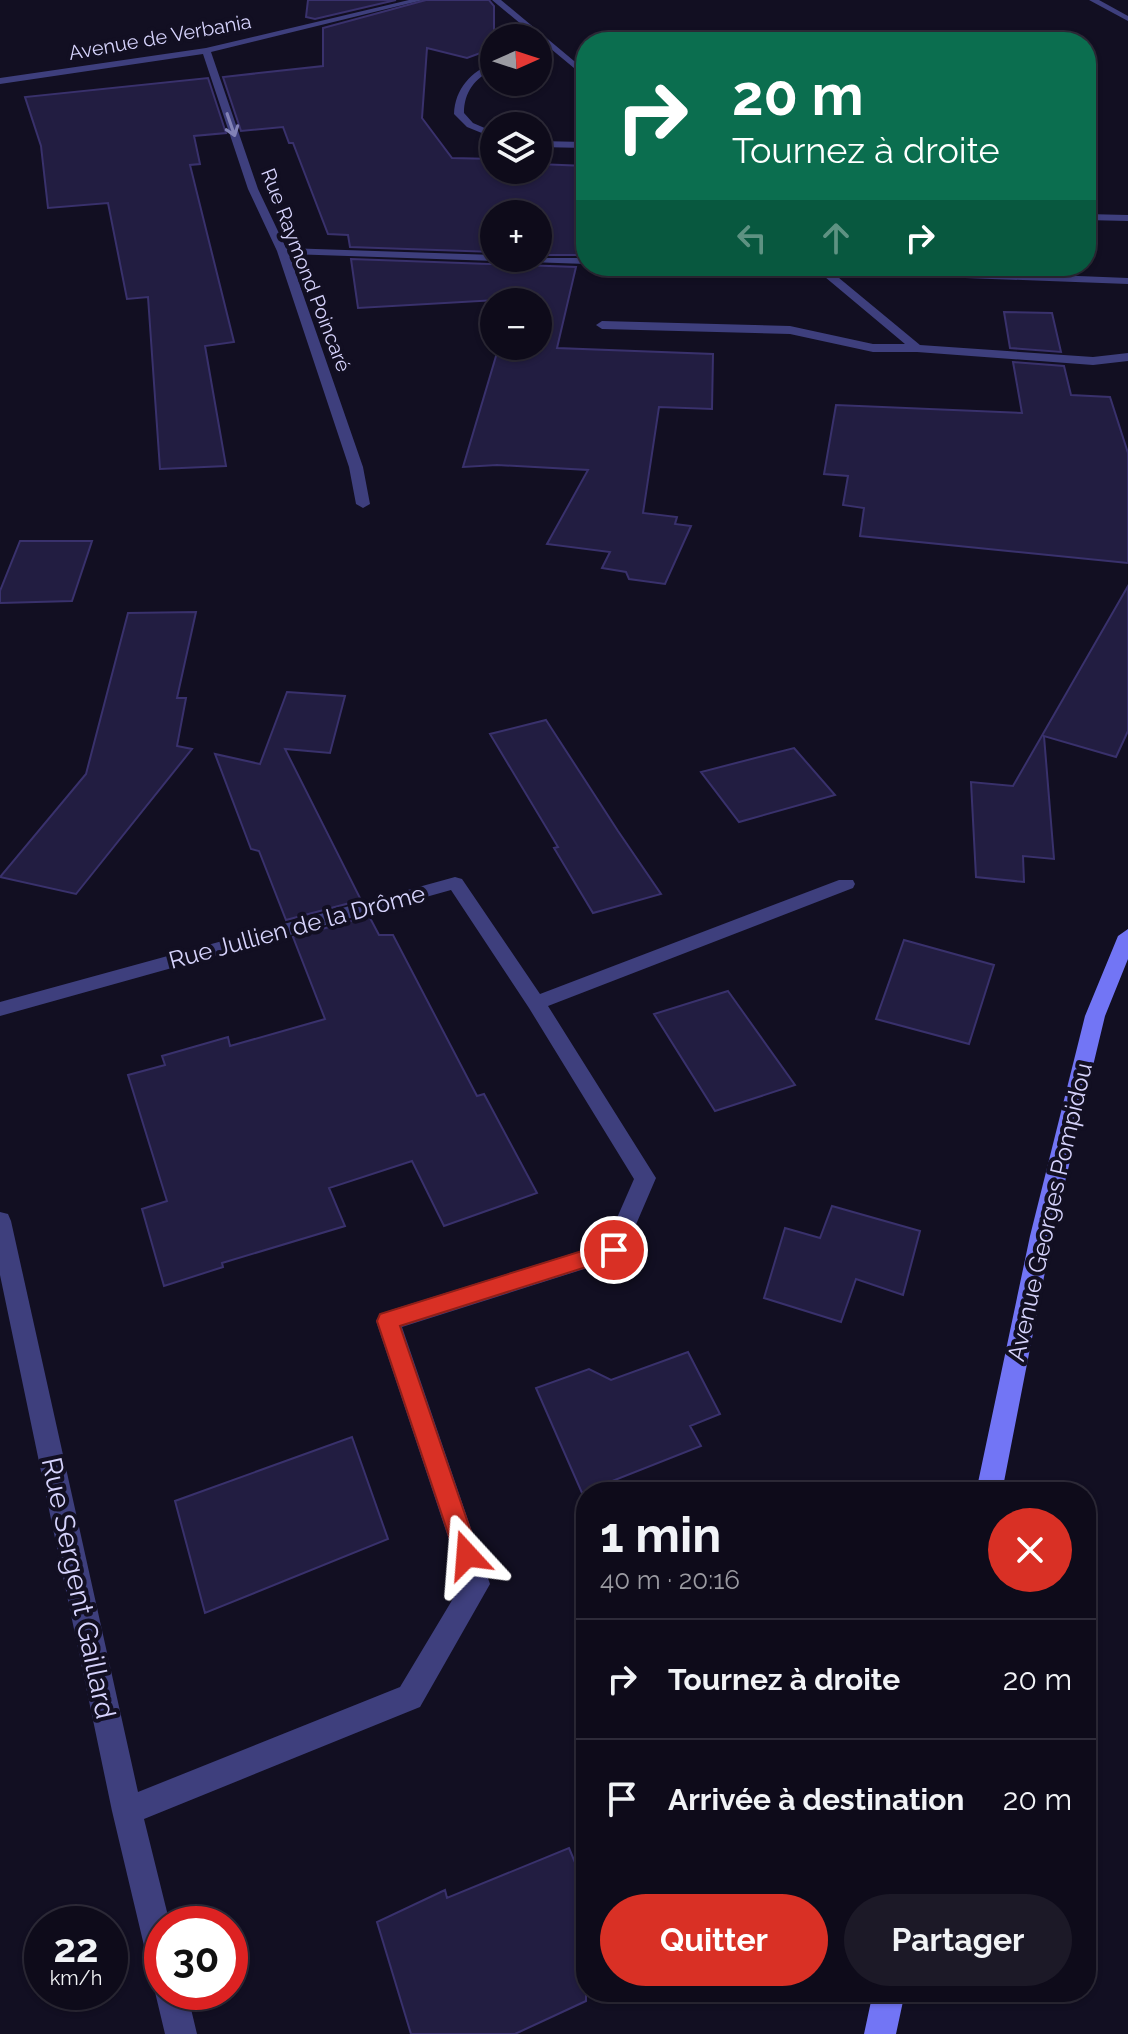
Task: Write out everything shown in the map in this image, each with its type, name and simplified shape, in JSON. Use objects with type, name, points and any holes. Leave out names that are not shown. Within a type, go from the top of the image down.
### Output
[{"type":"main road","name":"Avenue Georges Pompidou","points":[[991,1482],[1041,1236],[1095,1016],[1128,936]]},
{"type":"main road","points":[[880,2034],[887,2002]]},
{"type":"street","name":"Avenue de Verbania","points":[[0,81],[206,51],[419,0]]},
{"type":"street","points":[[496,0],[576,67]]},
{"type":"street","points":[[1093,0],[1128,19]]},
{"type":"street","name":"Rue Raymond Poincaré","points":[[206,51],[253,189],[282,251],[356,467],[363,504]]},
{"type":"street","points":[[480,75],[471,80],[458,104],[459,114],[470,125],[480,129]]},
{"type":"street","points":[[552,144],[576,145]]},
{"type":"street","points":[[1096,217],[1128,218]]},
{"type":"street","points":[[282,251],[480,258]]},
{"type":"street","points":[[552,260],[576,261]]},
{"type":"street","points":[[830,276],[917,348]]},
{"type":"street","points":[[1018,276],[1128,281]]},
{"type":"street","points":[[602,325],[790,330],[873,348],[917,348],[1093,361],[1128,357]]},
{"type":"street","name":"Rue Jullien de la Drôme","points":[[0,1009],[455,883],[536,1003],[645,1178],[614,1250],[388,1321],[477,1584],[410,1697],[127,1811]]},
{"type":"street","points":[[536,1003],[846,884]]},
{"type":"street","name":"Rue Sergent Gaillard","points":[[0,1221],[150,1906]]},
{"type":"street","points":[[175,2010],[181,2034]]},
{"type":"building","points":[[308,0],[396,0],[315,19],[306,17]]},
{"type":"building","points":[[426,0],[489,0],[494,6],[494,24],[480,24],[480,53],[467,58],[427,48],[422,118],[452,158],[480,159],[480,184],[552,184],[552,165],[576,166],[576,255],[552,255],[552,200],[480,200],[480,252],[350,247],[348,235],[328,234],[293,143],[289,143],[283,127],[241,131],[223,77],[323,66],[323,28]]},
{"type":"building","points":[[208,78],[226,133],[194,136],[200,164],[190,165],[234,342],[205,346],[226,466],[160,469],[148,297],[127,299],[108,203],[48,208],[41,146],[25,97]]},
{"type":"building","points":[[351,259],[480,264],[480,272],[552,272],[552,266],[576,267],[557,348],[713,354],[712,409],[659,407],[643,513],[677,517],[675,524],[691,526],[665,584],[629,579],[626,572],[602,568],[610,552],[547,544],[588,470],[497,465],[463,467],[495,360],[552,360],[552,288],[480,288],[480,301],[358,308]]},
{"type":"building","points":[[1004,312],[1052,313],[1061,352],[1010,348]]},
{"type":"building","points":[[1013,362],[1064,366],[1071,395],[1110,397],[1128,453],[1128,563],[860,536],[864,508],[843,505],[848,476],[824,474],[836,405],[1022,413]]},
{"type":"building","points":[[20,541],[92,541],[72,601],[0,603],[0,591]]},
{"type":"building","points":[[1128,586],[1128,731],[1116,757],[1044,736],[1054,859],[1023,856],[1024,882],[976,877],[971,782],[1013,786]]},
{"type":"building","points":[[196,612],[177,698],[186,698],[177,746],[192,749],[76,894],[0,877],[86,774],[128,613]]},
{"type":"building","points":[[287,692],[345,696],[330,753],[285,749],[361,900],[286,920],[259,851],[251,849],[215,754],[260,764]]},
{"type":"building","points":[[546,720],[661,894],[593,913],[554,848],[558,847],[490,734]]},
{"type":"building","points":[[794,748],[835,795],[739,822],[701,772]]},
{"type":"building","points":[[369,916],[379,935],[393,935],[477,1096],[484,1094],[537,1193],[444,1226],[412,1161],[329,1188],[345,1226],[222,1263],[223,1267],[164,1286],[142,1209],[167,1201],[128,1075],[165,1065],[162,1056],[228,1037],[230,1046],[325,1019],[293,937]]},
{"type":"building","points":[[904,940],[994,965],[969,1044],[876,1019]]},
{"type":"building","points":[[728,991],[795,1085],[715,1111],[654,1014]]},
{"type":"building","points":[[832,1206],[920,1231],[903,1295],[856,1279],[841,1322],[764,1298],[785,1228],[820,1238]]},
{"type":"building","points":[[688,1352],[720,1414],[690,1426],[701,1446],[610,1482],[577,1482],[536,1388],[589,1369],[611,1380]]},
{"type":"building","points":[[352,1437],[388,1539],[205,1613],[175,1501]]},
{"type":"building","points":[[569,1848],[576,1865],[576,2002],[584,2002],[515,2034],[411,2034],[377,1922],[445,1890],[447,1898]]},
{"type":"route","points":[[467,1555],[388,1321],[614,1250]]}]
